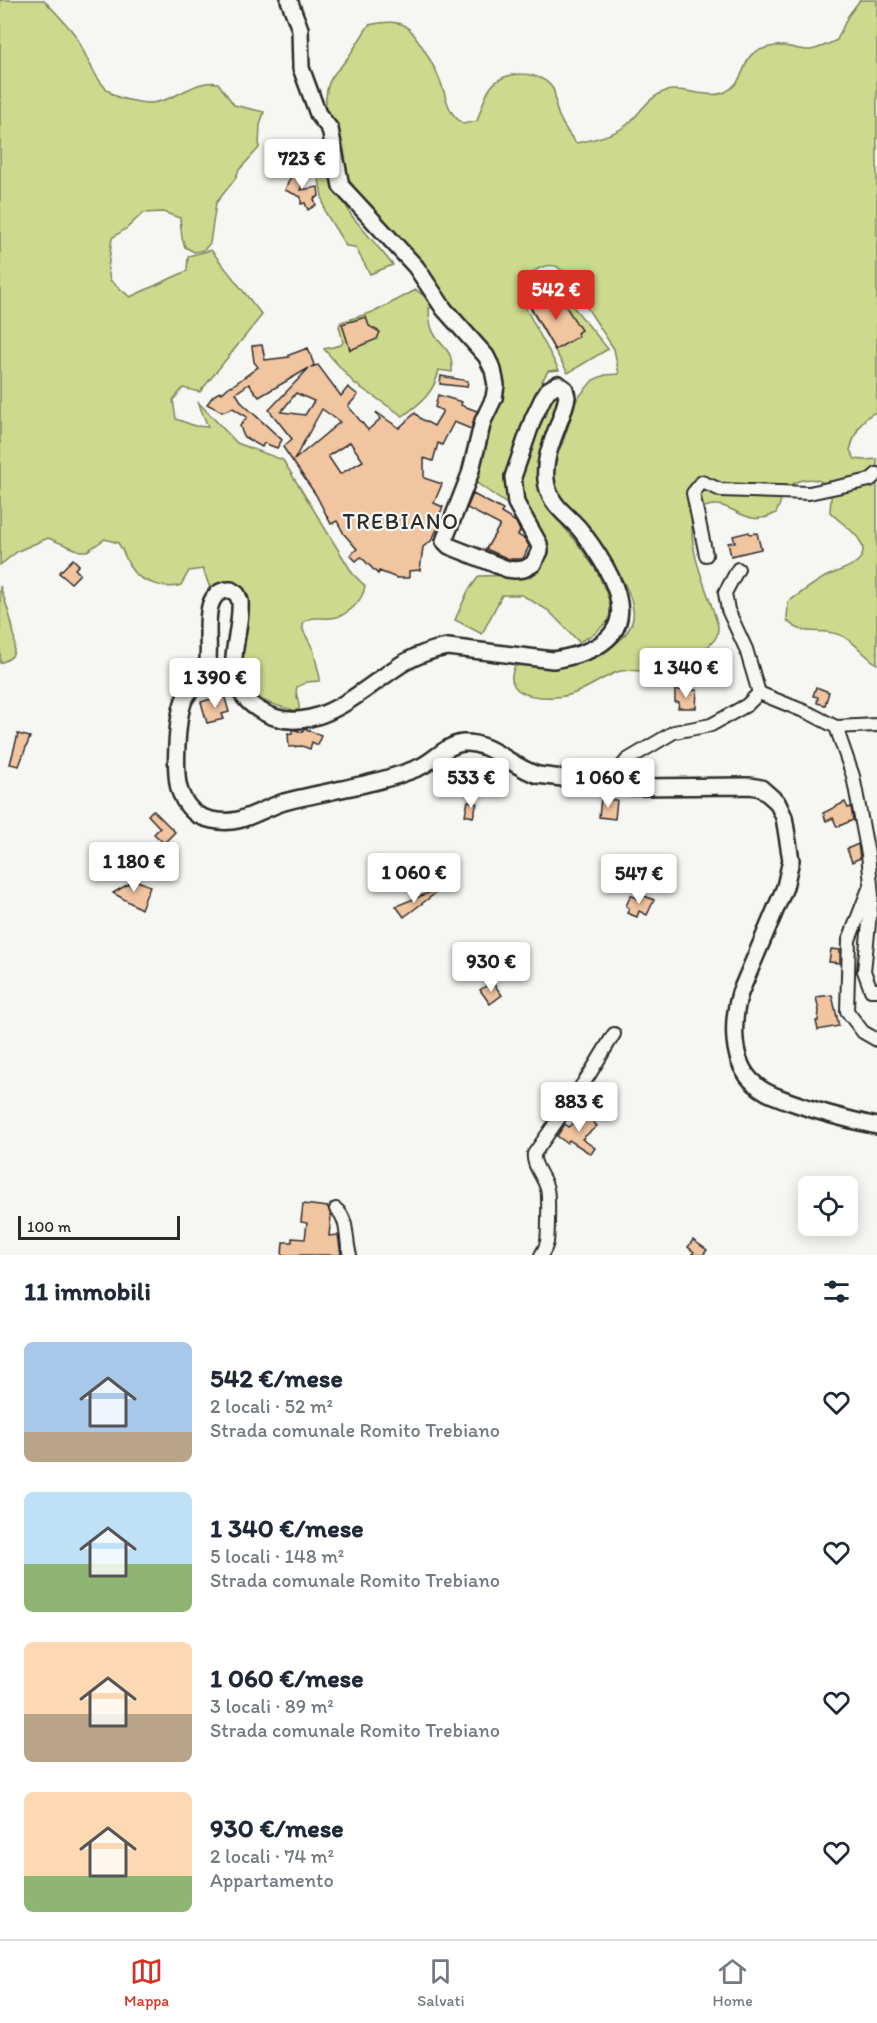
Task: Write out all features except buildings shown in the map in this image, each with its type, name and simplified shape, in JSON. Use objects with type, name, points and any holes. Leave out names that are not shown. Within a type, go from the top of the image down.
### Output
[{"type":"street","points":[[289,0],[300,29],[301,68],[318,114],[330,129],[341,186],[416,267],[444,309],[486,356],[493,370],[496,386],[494,398],[483,421],[470,474],[444,537],[446,544],[507,569],[524,569],[533,564],[540,551],[539,544],[516,503],[513,477],[533,419],[543,398],[553,386],[558,384],[565,388],[567,397],[546,459],[547,488],[555,505],[581,531],[608,570],[621,606],[621,617],[617,627],[604,641],[577,654],[553,660],[448,647],[434,649],[405,663],[359,696],[333,709],[309,718],[291,720],[267,714],[255,707],[239,691],[235,675],[235,645],[240,601],[234,591],[223,590],[213,597],[209,609],[209,655],[206,668],[185,698],[180,715],[177,753],[180,794],[190,810],[198,815],[219,821],[237,820],[282,803],[422,766],[449,747],[462,743],[480,746],[527,772],[648,788],[750,786],[761,788],[777,802],[784,817],[791,860],[790,872],[735,1010],[735,1040],[739,1058],[750,1079],[767,1093],[823,1114],[877,1126]]},
{"type":"street","points":[[706,555],[693,493],[702,482],[721,490],[809,493],[870,480],[877,474]]},
{"type":"street","points":[[738,569],[725,593],[728,610],[746,649],[759,693]]},
{"type":"street","points":[[607,784],[627,760],[674,732],[711,725],[747,705],[759,693]]},
{"type":"street","points":[[759,693],[836,727],[877,725]]},
{"type":"street","points":[[836,727],[853,776],[868,854],[872,895],[864,971],[871,990],[877,990]]},
{"type":"street","points":[[871,884],[849,940],[847,1011],[863,1032],[877,1040]]},
{"type":"street","points":[[541,1255],[547,1244],[549,1196],[547,1186],[533,1159],[534,1154],[589,1076],[614,1034]]},
{"type":"street","points":[[336,1209],[345,1220],[350,1255]]},
{"type":"green space","points":[[0,0],[44,0],[75,35],[102,84],[118,97],[143,103],[154,103],[195,86],[218,83],[234,105],[264,112],[260,125],[259,148],[239,170],[235,179],[216,203],[210,243],[204,250],[194,252],[185,247],[180,218],[163,212],[143,213],[112,238],[108,269],[110,280],[130,297],[187,271],[188,256],[211,250],[262,315],[200,392],[183,388],[173,400],[176,419],[195,426],[208,427],[198,402],[237,443],[283,460],[353,574],[365,586],[358,602],[343,615],[313,618],[303,623],[303,630],[313,649],[320,678],[319,681],[307,682],[297,687],[299,709],[296,711],[265,701],[249,691],[243,673],[241,594],[210,588],[203,569],[189,571],[181,585],[155,584],[141,578],[132,570],[118,543],[105,539],[87,551],[80,551],[48,538],[18,551],[0,565]]},
{"type":"green space","points":[[860,0],[877,0],[877,412],[862,422],[850,450],[855,459],[877,459],[877,664],[845,637],[833,633],[805,631],[787,620],[788,602],[823,578],[854,564],[862,555],[863,549],[860,541],[830,512],[831,492],[828,486],[812,479],[799,481],[789,487],[776,513],[763,518],[752,518],[716,505],[705,507],[693,514],[693,543],[696,557],[718,626],[714,640],[695,658],[667,673],[629,670],[617,672],[566,696],[531,696],[521,692],[514,686],[512,678],[515,666],[564,665],[587,659],[604,652],[626,634],[633,618],[632,604],[617,571],[558,495],[553,480],[556,455],[563,442],[577,399],[593,380],[605,375],[619,374],[614,349],[565,273],[558,267],[539,268],[528,276],[521,287],[523,303],[559,370],[548,371],[542,381],[546,385],[511,507],[474,481],[502,381],[491,348],[451,308],[441,308],[354,187],[334,150],[328,130],[326,110],[328,85],[369,25],[397,23],[414,34],[435,69],[452,112],[463,124],[477,121],[486,95],[497,81],[513,75],[532,75],[548,83],[553,89],[559,117],[576,143],[604,136],[623,128],[649,101],[666,91],[680,90],[712,95],[725,92],[737,82],[749,58],[757,51],[781,46],[811,50],[837,40],[848,16]]},
{"type":"green space","points":[[325,156],[338,190],[351,215],[393,265],[370,274],[355,247],[346,246],[325,212],[317,169]]},
{"type":"green space","points":[[552,281],[608,349],[568,373],[524,298]]},
{"type":"green space","points":[[416,290],[441,308],[429,308],[430,324],[434,334],[450,355],[452,372],[439,370],[434,385],[426,397],[403,416],[354,383],[324,349],[341,345],[343,342],[339,326],[341,322],[376,311]]},
{"type":"green space","points":[[558,393],[561,395],[541,489],[550,511],[576,541],[597,571],[611,604],[609,620],[594,634],[579,642],[549,611],[522,595],[502,595],[482,634],[455,620],[468,591],[479,576],[522,575],[538,565],[521,496],[520,479],[548,398]]},
{"type":"green space","points":[[0,586],[15,641],[12,656],[0,663]]},
{"type":"district","name":"TREBIANO","points":[[401,521]]}]
